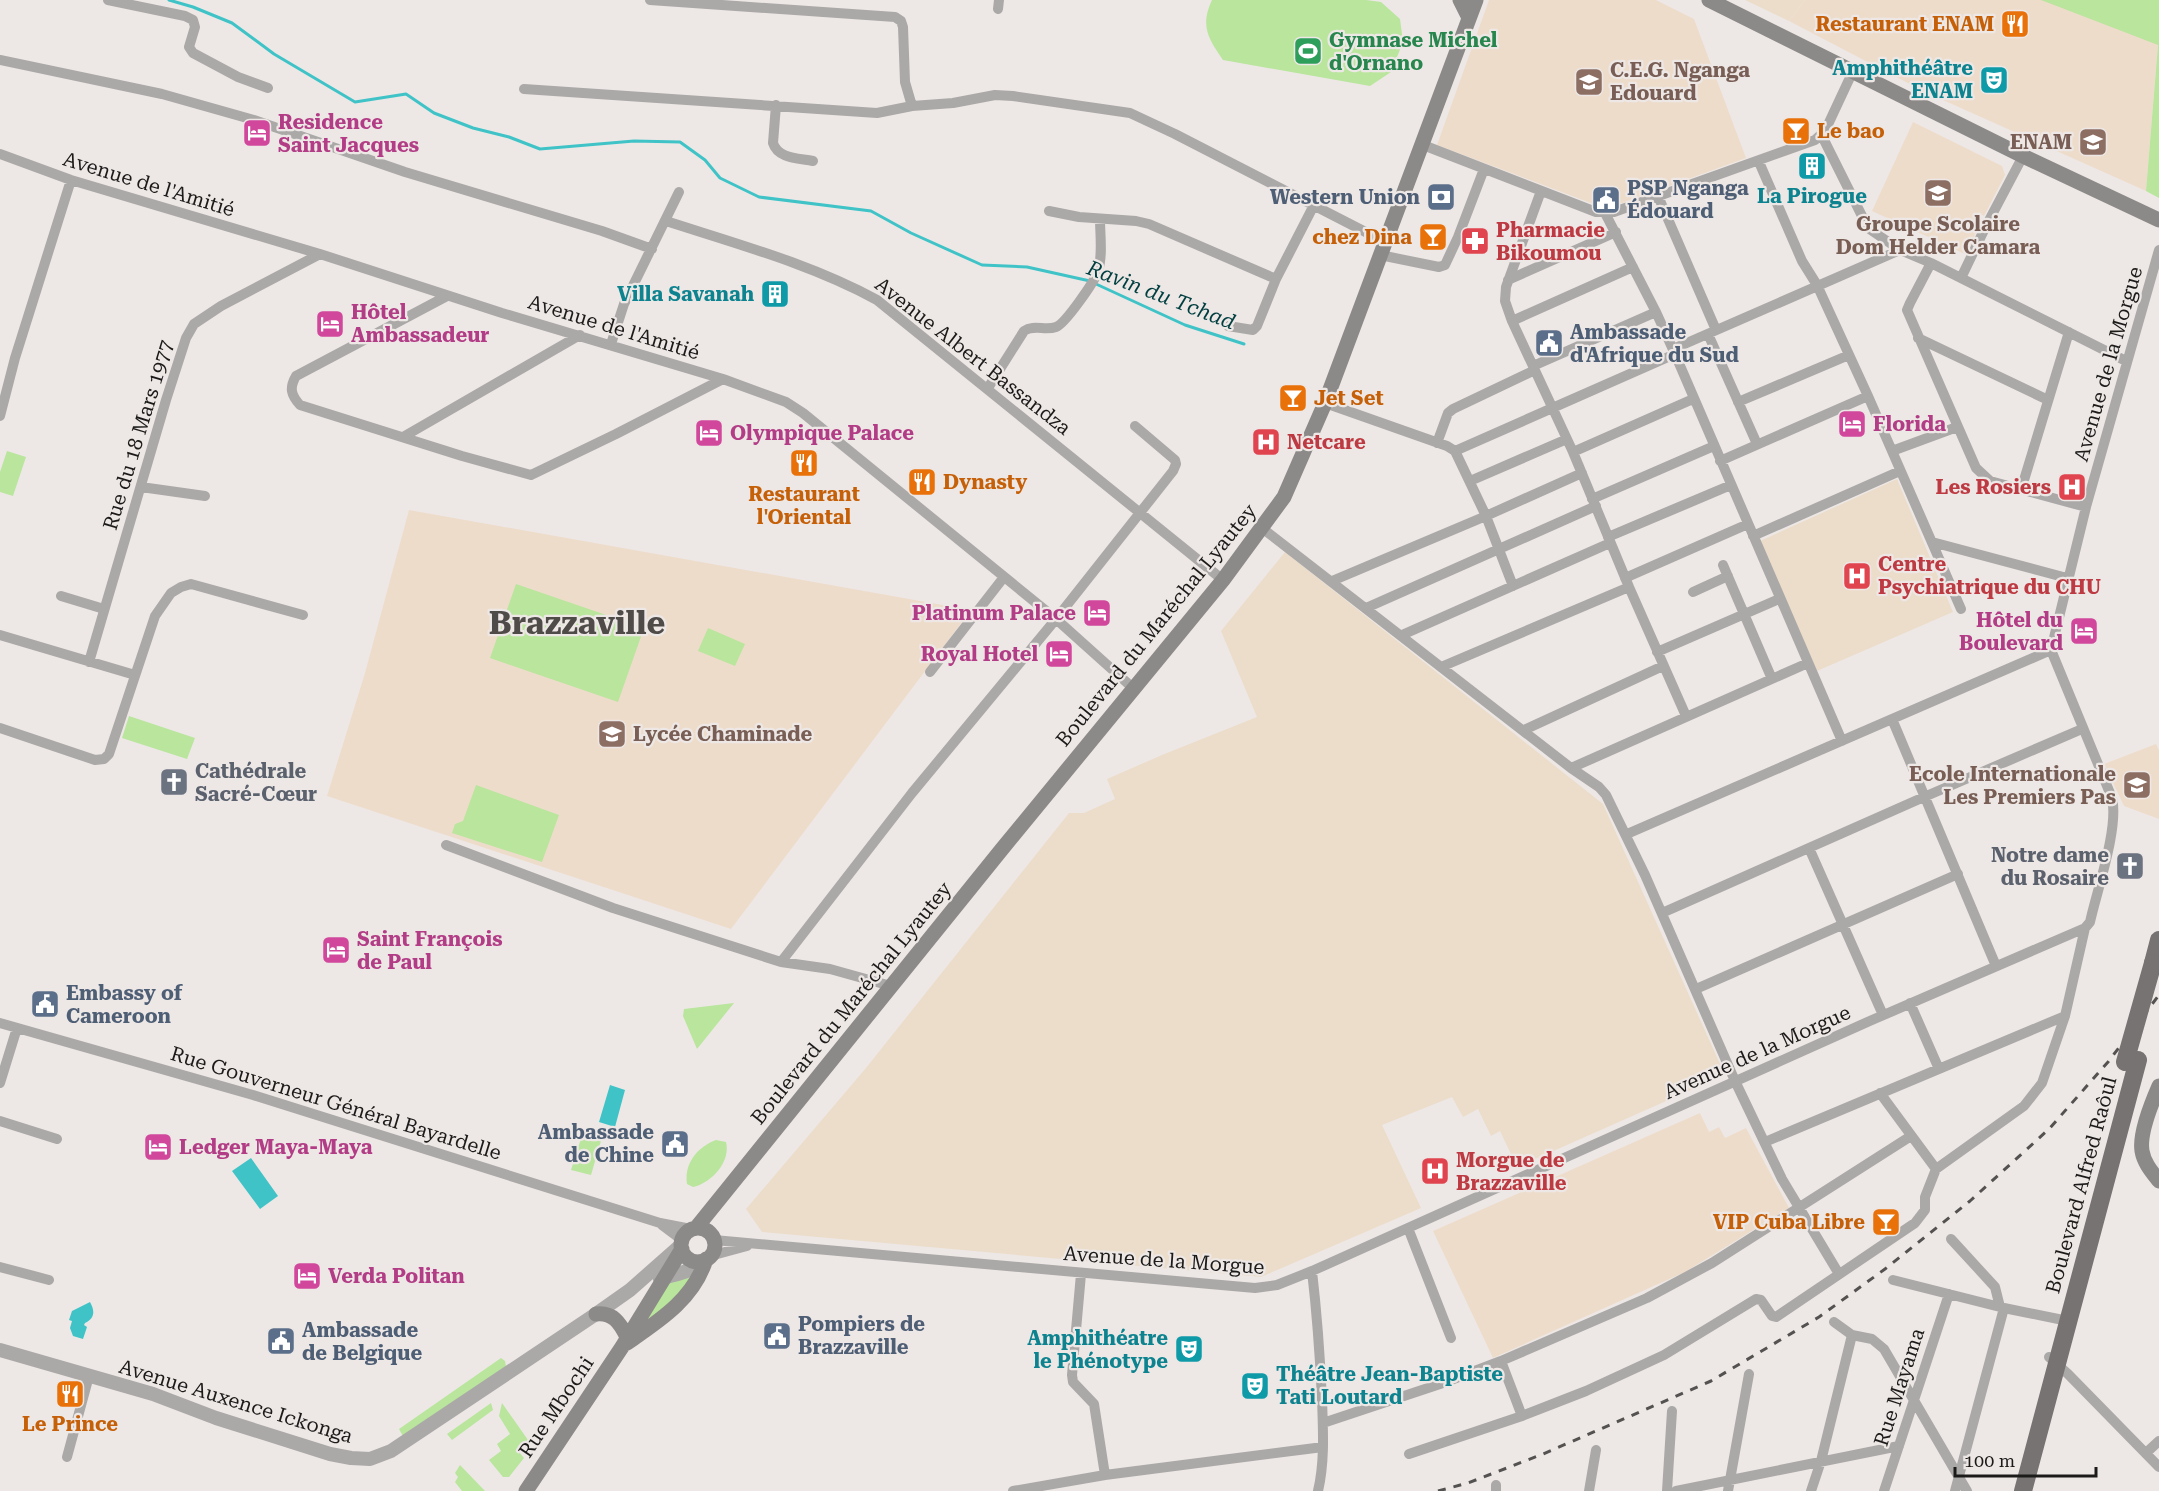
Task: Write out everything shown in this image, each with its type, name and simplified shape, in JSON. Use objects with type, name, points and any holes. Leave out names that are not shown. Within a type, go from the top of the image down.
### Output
[{"type":"main road","points":[[1460,0],[1469,18]]},
{"type":"main road","name":"Boulevard du Maréchal Lyautey","points":[[686,1238],[1223,580],[1262,528],[1293,479],[1325,403],[1476,0]]},
{"type":"main road","points":[[1709,0],[2023,156],[2159,220]]},
{"type":"main road","points":[[2132,1061],[2159,940]]},
{"type":"main road","points":[[2132,1061],[2159,984]]},
{"type":"main road","name":"Boulevard Alfred Raôul","points":[[2053,1360],[2132,1061]]},
{"type":"main road","points":[[2158,1179],[2147,1165],[2142,1152],[2142,1143],[2146,1120],[2159,1086]]},
{"type":"main road","name":"Boulevard du Maréchal Lyautey","points":[[713,1236],[724,1192]]},
{"type":"main road","points":[[705,1229],[713,1236],[714,1248],[706,1259],[692,1260],[686,1238],[705,1229]]},
{"type":"main road","name":"Rue Mbochi","points":[[526,1491],[624,1342],[686,1238]]},
{"type":"main road","name":"Rue Mbochi","points":[[624,1342],[669,1312],[690,1292],[702,1273],[706,1259]]},
{"type":"main road","points":[[596,1314],[605,1313],[619,1322],[624,1342]]},
{"type":"main road","points":[[2012,1491],[2053,1360]]},
{"type":"main road","points":[[2023,1491],[2053,1360]]},
{"type":"street","points":[[108,0],[185,16],[193,20],[195,27],[189,47],[192,54],[238,77],[268,88]]},
{"type":"street","points":[[650,0],[895,17],[901,21],[903,27],[905,82],[912,106]]},
{"type":"street","points":[[0,60],[162,94],[254,120],[405,172],[602,231],[652,249]]},
{"type":"street","points":[[1423,145],[1596,212],[1614,212],[1759,162],[1822,136],[1853,71]]},
{"type":"street","points":[[524,89],[877,113],[994,95],[1130,113],[1314,205],[1383,249],[1439,267],[1444,265],[1458,237],[1484,169]]},
{"type":"street","points":[[776,105],[774,148],[781,154],[813,161]]},
{"type":"street","points":[[1822,136],[1868,228],[1900,250],[1931,263],[2126,361]]},
{"type":"street","name":"Avenue de l'Amitié","points":[[0,154],[71,180],[320,254],[447,296],[723,379],[786,402],[1056,619],[1134,689]]},
{"type":"street","points":[[1961,278],[2023,156]]},
{"type":"street","points":[[1759,162],[1802,261],[1817,285],[1868,396],[1961,609]]},
{"type":"street","points":[[0,416],[15,358],[71,180]]},
{"type":"street","points":[[1541,191],[1508,280],[1506,301],[1512,321],[1573,452],[1627,583],[1686,716]]},
{"type":"street","points":[[611,345],[624,304],[679,192]]},
{"type":"street","points":[[1658,196],[1738,402],[1757,444]]},
{"type":"street","points":[[1228,326],[1252,330],[1257,326],[1276,279],[1314,205]]},
{"type":"street","points":[[1049,211],[1079,217],[1149,224],[1276,279]]},
{"type":"street","points":[[1605,213],[1634,267],[1674,352],[1842,741]]},
{"type":"street","points":[[987,388],[1024,331],[1030,327],[1054,328],[1059,326],[1096,275],[1099,265],[1100,219]]},
{"type":"street","name":"Avenue Albert Bassandza","points":[[666,221],[807,268],[856,288],[892,310],[1223,580]]},
{"type":"street","points":[[1508,280],[1616,232]]},
{"type":"street","points":[[1455,451],[1552,409],[1712,332],[1900,250]]},
{"type":"street","name":"Avenue de la Morgue","points":[[2051,650],[2086,507],[2159,250]]},
{"type":"street","name":"Rue du 18 Mars 1977","points":[[89,662],[183,348],[194,324],[221,306],[320,254]]},
{"type":"street","points":[[1931,263],[1907,310],[1976,468],[1990,481],[2086,507]]},
{"type":"street","points":[[1512,321],[1634,267]]},
{"type":"street","points":[[447,296],[296,376],[292,382],[293,397],[300,405],[531,475],[723,379]]},
{"type":"street","points":[[1437,443],[1448,413],[1453,409],[1534,368],[1656,312]]},
{"type":"street","points":[[2022,490],[2069,332]]},
{"type":"street","points":[[403,437],[580,335]]},
{"type":"street","points":[[1918,338],[2048,400]]},
{"type":"street","points":[[1738,402],[1849,355]]},
{"type":"street","points":[[1720,460],[1868,396]]},
{"type":"street","points":[[1573,452],[1693,399]]},
{"type":"street","points":[[1325,403],[1448,446],[1455,451],[1486,516],[1513,586]]},
{"type":"street","points":[[781,963],[912,793],[1056,619],[1173,471],[1176,464],[1172,458],[1135,426]]},
{"type":"street","points":[[1892,451],[1957,427]]},
{"type":"street","points":[[1470,482],[1567,439]]},
{"type":"street","points":[[1366,608],[1499,549],[1714,446]]},
{"type":"street","points":[[1753,536],[1900,471]]},
{"type":"street","points":[[1332,581],[1582,473]]},
{"type":"street","points":[[1402,635],[1731,485]]},
{"type":"street","points":[[141,487],[205,496]]},
{"type":"street","points":[[1441,667],[1627,583],[1748,524]]},
{"type":"street","points":[[1262,528],[1571,768],[1599,787],[1606,795],[1627,834],[1735,1081],[1765,1143],[1799,1208],[1839,1274]]},
{"type":"street","points":[[1932,542],[2067,578]]},
{"type":"street","points":[[1723,565],[1772,679]]},
{"type":"street","points":[[1693,592],[1728,576]]},
{"type":"street","points":[[930,672],[1004,577]]},
{"type":"street","points":[[0,728],[95,760],[104,759],[110,754],[155,616],[167,598],[181,587],[191,584],[303,615]]},
{"type":"street","points":[[61,596],[104,609]]},
{"type":"street","points":[[1657,652],[1779,599]]},
{"type":"street","points":[[0,635],[135,675]]},
{"type":"street","points":[[1409,1454],[1522,1416],[1586,1391],[1664,1355],[1756,1299],[1761,1300],[1772,1316],[1776,1317],[1915,1223],[1925,1210],[1925,1197],[1936,1169],[2024,1106],[2042,1083],[2065,1016],[2085,928],[2090,922],[2112,829],[2114,809],[2112,798],[2051,650],[1627,834]]},
{"type":"street","points":[[1571,768],[1808,663]]},
{"type":"street","points":[[1524,730],[1663,666]]},
{"type":"street","points":[[1892,718],[1996,966]]},
{"type":"street","points":[[1662,913],[2082,729]]},
{"type":"street","points":[[446,845],[613,908],[781,963],[830,969],[891,986]]},
{"type":"street","points":[[1809,848],[1884,1015]]},
{"type":"street","points":[[1696,989],[1958,874]]},
{"type":"street","name":"Avenue de la Morgue","points":[[713,1236],[753,1244],[894,1255],[1081,1274],[1255,1288],[1277,1284],[1312,1271],[1910,1003],[2085,928]]},
{"type":"street","points":[[1910,1003],[1939,1069]]},
{"type":"street","points":[[1765,1143],[2065,1016]]},
{"type":"street","name":"Rue Gouverneur Général Bayardelle","points":[[0,1023],[253,1095],[660,1223],[686,1238]]},
{"type":"street","points":[[0,1083],[17,1028]]},
{"type":"street","points":[[1880,1093],[1936,1169]]},
{"type":"street","points":[[0,1121],[57,1139]]},
{"type":"street","points":[[1323,1423],[1501,1361],[1680,1282],[1911,1136]]},
{"type":"street","points":[[1408,1228],[1451,1338]]},
{"type":"street","name":"Avenue Auxence Ickonga","points":[[0,1350],[153,1394],[216,1418],[330,1454],[370,1459],[391,1451],[596,1314],[630,1290],[686,1238]]},
{"type":"street","points":[[1952,1239],[1995,1287],[2002,1307],[1955,1491]]},
{"type":"street","name":"Avenue de la Morgue","points":[[706,1259],[753,1244]]},
{"type":"street","name":"Avenue Auxence Ickonga","points":[[630,1290],[686,1272],[706,1259]]},
{"type":"street","points":[[0,1267],[49,1280]]},
{"type":"street","points":[[1312,1271],[1319,1329],[1323,1423],[1323,1462],[1318,1491]]},
{"type":"street","points":[[1081,1274],[1072,1375],[1073,1382],[1094,1404],[1105,1475]]},
{"type":"street","points":[[1893,1280],[2063,1320]]},
{"type":"street","name":"Rue Mayama","points":[[1884,1491],[1949,1294]]},
{"type":"street","points":[[1834,1322],[1852,1335],[1872,1339],[1884,1348],[1967,1491]]},
{"type":"street","points":[[1811,1491],[1821,1461],[1852,1335]]},
{"type":"street","points":[[2053,1360],[2159,1467]]},
{"type":"street","points":[[1501,1361],[1522,1416]]},
{"type":"street","points":[[1728,1491],[1749,1374]]},
{"type":"street","points":[[67,1457],[89,1376]]},
{"type":"street","points":[[1667,1491],[1672,1411]]},
{"type":"street","points":[[2146,1453],[2159,1441]]},
{"type":"street","points":[[1676,1491],[1899,1446]]},
{"type":"street","points":[[1013,1491],[1105,1475],[1323,1447]]},
{"type":"street","points":[[1589,1491],[1596,1450]]},
{"type":"shaded area","name":"C.E.G. Nganga Edouard","points":[[1489,0],[1656,0],[1694,19],[1746,158],[1614,206],[1604,206],[1596,205],[1437,145]]},
{"type":"shaded area","points":[[1745,0],[1805,0],[1789,21]]},
{"type":"shaded area","name":"ENAM","points":[[1805,0],[2043,0],[2158,44],[2146,191],[1925,92],[1789,21]]},
{"type":"shaded area","name":"Groupe Scolaire Dom Helder Camara","points":[[1913,122],[2002,166],[2005,175],[1984,216],[1980,214],[1975,225],[1978,227],[1967,255],[1872,211]]},
{"type":"shaded area","name":"Centre Psychiatrique du CHU","points":[[1897,479],[1953,612],[1817,671],[1760,541]]},
{"type":"shaded area","name":"Lycée Chaminade","points":[[409,510],[971,610],[731,929],[327,796],[365,673]]},
{"type":"shaded area","points":[[1285,552],[1603,804],[1725,1075],[1517,1167],[1500,1131],[1491,1136],[1478,1109],[1463,1117],[1452,1097],[1382,1125],[1421,1208],[1261,1277],[762,1232],[746,1209],[866,1068],[1069,813],[1084,813],[1115,799],[1107,779],[1257,717],[1221,631]]},
{"type":"shaded area","name":"Ecole Internationale Les Premiers Pas","points":[[2156,744],[2159,750],[2159,819],[2124,806],[2104,764]]},
{"type":"shaded area","points":[[1700,1113],[1709,1132],[1719,1127],[1725,1138],[1746,1128],[1789,1208],[1685,1272],[1493,1358],[1433,1231]]},
{"type":"green space","name":"Gymnase Michel d'Ornano","points":[[1212,0],[1366,0],[1381,2],[1400,19],[1403,42],[1391,72],[1370,86],[1223,60],[1207,32],[1208,9]]},
{"type":"green space","points":[[2041,0],[2159,0],[2159,198],[2146,191],[2158,45]]},
{"type":"green space","points":[[7,451],[26,457],[13,496],[0,492],[0,472]]},
{"type":"green space","points":[[516,584],[644,628],[618,702],[490,658]]},
{"type":"green space","points":[[708,628],[745,644],[735,666],[698,651]]},
{"type":"green space","points":[[129,716],[195,738],[187,759],[122,738]]},
{"type":"green space","points":[[476,785],[559,815],[542,862],[452,833],[455,824],[463,821]]},
{"type":"green space","points":[[734,1003],[697,1049],[683,1016],[684,1009]]},
{"type":"green space","points":[[584,1129],[603,1134],[591,1175],[571,1170]]},
{"type":"green space","points":[[716,1140],[726,1142],[727,1150],[723,1164],[713,1176],[700,1185],[693,1187],[687,1184],[688,1170],[693,1157],[703,1147]]},
{"type":"green space","points":[[698,1275],[638,1332],[668,1280],[686,1278]]},
{"type":"green space","points":[[501,1358],[505,1361],[506,1367],[404,1438],[399,1429]]},
{"type":"green space","points":[[491,1403],[493,1410],[452,1440],[447,1434]]},
{"type":"green space","points":[[502,1403],[528,1440],[520,1446],[519,1452],[524,1458],[509,1477],[503,1477],[489,1460],[501,1451],[497,1444],[510,1434],[499,1416]]},
{"type":"green space","points":[[460,1465],[485,1491],[462,1491],[455,1482],[458,1477],[455,1473]]},
{"type":"water","points":[[610,1085],[625,1090],[615,1127],[599,1122]]},
{"type":"water","points":[[251,1158],[278,1196],[260,1209],[232,1171]]},
{"type":"water","points":[[90,1302],[93,1314],[84,1325],[87,1327],[83,1339],[73,1336],[70,1328],[72,1321],[69,1320],[72,1311]]},
{"type":"waterway","name":"Ravin du Tchad","points":[[169,0],[232,23],[274,54],[355,102],[406,94],[434,113],[540,149],[634,141],[680,142],[705,160],[720,178],[759,197],[871,211],[911,233],[982,265],[1027,267],[1090,281]]},
{"type":"waterway","name":"Ravin du Tchad","points":[[1096,284],[1185,325],[1244,344]]},
{"type":"railway","points":[[1438,1491],[1468,1483],[1543,1454],[1711,1381],[1819,1317],[1885,1269],[1970,1201],[2049,1129],[2108,1062],[2159,995]]},
{"type":"place","name":"Restaurant ENAM","points":[[2015,24]]},
{"type":"place","name":"Gymnase Michel d'Ornano","points":[[1308,51]]},
{"type":"place","name":"Amphithéâtre ENAM","points":[[1994,80]]},
{"type":"place","name":"C.E.G. Nganga Edouard","points":[[1589,82]]},
{"type":"place","name":"Le bao","points":[[1796,131]]},
{"type":"place","name":"Residence Saint Jacques","points":[[257,133]]},
{"type":"place","name":"ENAM","points":[[2093,142]]},
{"type":"place","name":"La Pirogue","points":[[1812,166]]},
{"type":"place","name":"Groupe Scolaire Dom Helder Camara","points":[[1938,193]]},
{"type":"place","name":"Western Union","points":[[1441,197]]},
{"type":"place","name":"PSP Nganga Édouard","points":[[1606,200]]},
{"type":"place","name":"chez Dina","points":[[1433,237]]},
{"type":"place","name":"Pharmacie Bikoumou","points":[[1475,241]]},
{"type":"place","name":"Villa Savanah","points":[[775,294]]},
{"type":"place","name":"Hôtel Ambassadeur","points":[[330,324]]},
{"type":"place","name":"Ambassade d'Afrique du Sud","points":[[1549,343]]},
{"type":"place","name":"Jet Set","points":[[1293,398]]},
{"type":"place","name":"Florida","points":[[1852,424]]},
{"type":"place","name":"Olympique Palace","points":[[709,433]]},
{"type":"place","name":"Netcare","points":[[1266,442]]},
{"type":"place","name":"Restaurant l'Oriental","points":[[804,463]]},
{"type":"place","name":"Dynasty","points":[[922,482]]},
{"type":"place","name":"Les Rosiers","points":[[2072,487]]},
{"type":"place","name":"Centre Psychiatrique du CHU","points":[[1857,576]]},
{"type":"place","name":"Platinum Palace","points":[[1097,613]]},
{"type":"place","name":"Hôtel du Boulevard","points":[[2084,631]]},
{"type":"place","name":"Royal Hotel","points":[[1059,654]]},
{"type":"place","name":"Lycée Chaminade","points":[[612,734]]},
{"type":"place","name":"Cathédrale Sacré-Cœur","points":[[174,782]]},
{"type":"place","name":"Ecole Internationale Les Premiers Pas","points":[[2137,785]]},
{"type":"place","name":"Notre dame du Rosaire","points":[[2130,866]]},
{"type":"place","name":"Saint François de Paul","points":[[336,950]]},
{"type":"place","name":"Embassy of Cameroon","points":[[45,1004]]},
{"type":"place","name":"Ambassade de Chine","points":[[675,1144]]},
{"type":"place","name":"Ledger Maya-Maya","points":[[158,1147]]},
{"type":"place","name":"Morgue de Brazzaville","points":[[1435,1171]]},
{"type":"place","name":"VIP Cuba Libre","points":[[1886,1222]]},
{"type":"place","name":"Verda Politan","points":[[307,1276]]},
{"type":"place","name":"Pompiers de Brazzaville","points":[[777,1336]]},
{"type":"place","name":"Ambassade de Belgique","points":[[281,1341]]},
{"type":"place","name":"Amphithéatre le Phénotype","points":[[1189,1349]]},
{"type":"place","name":"Théâtre Jean-Baptiste Tati Loutard","points":[[1255,1386]]},
{"type":"place","name":"Le Prince","points":[[70,1394]]},
{"type":"district","name":"Brazzaville","points":[[577,623]]}]
